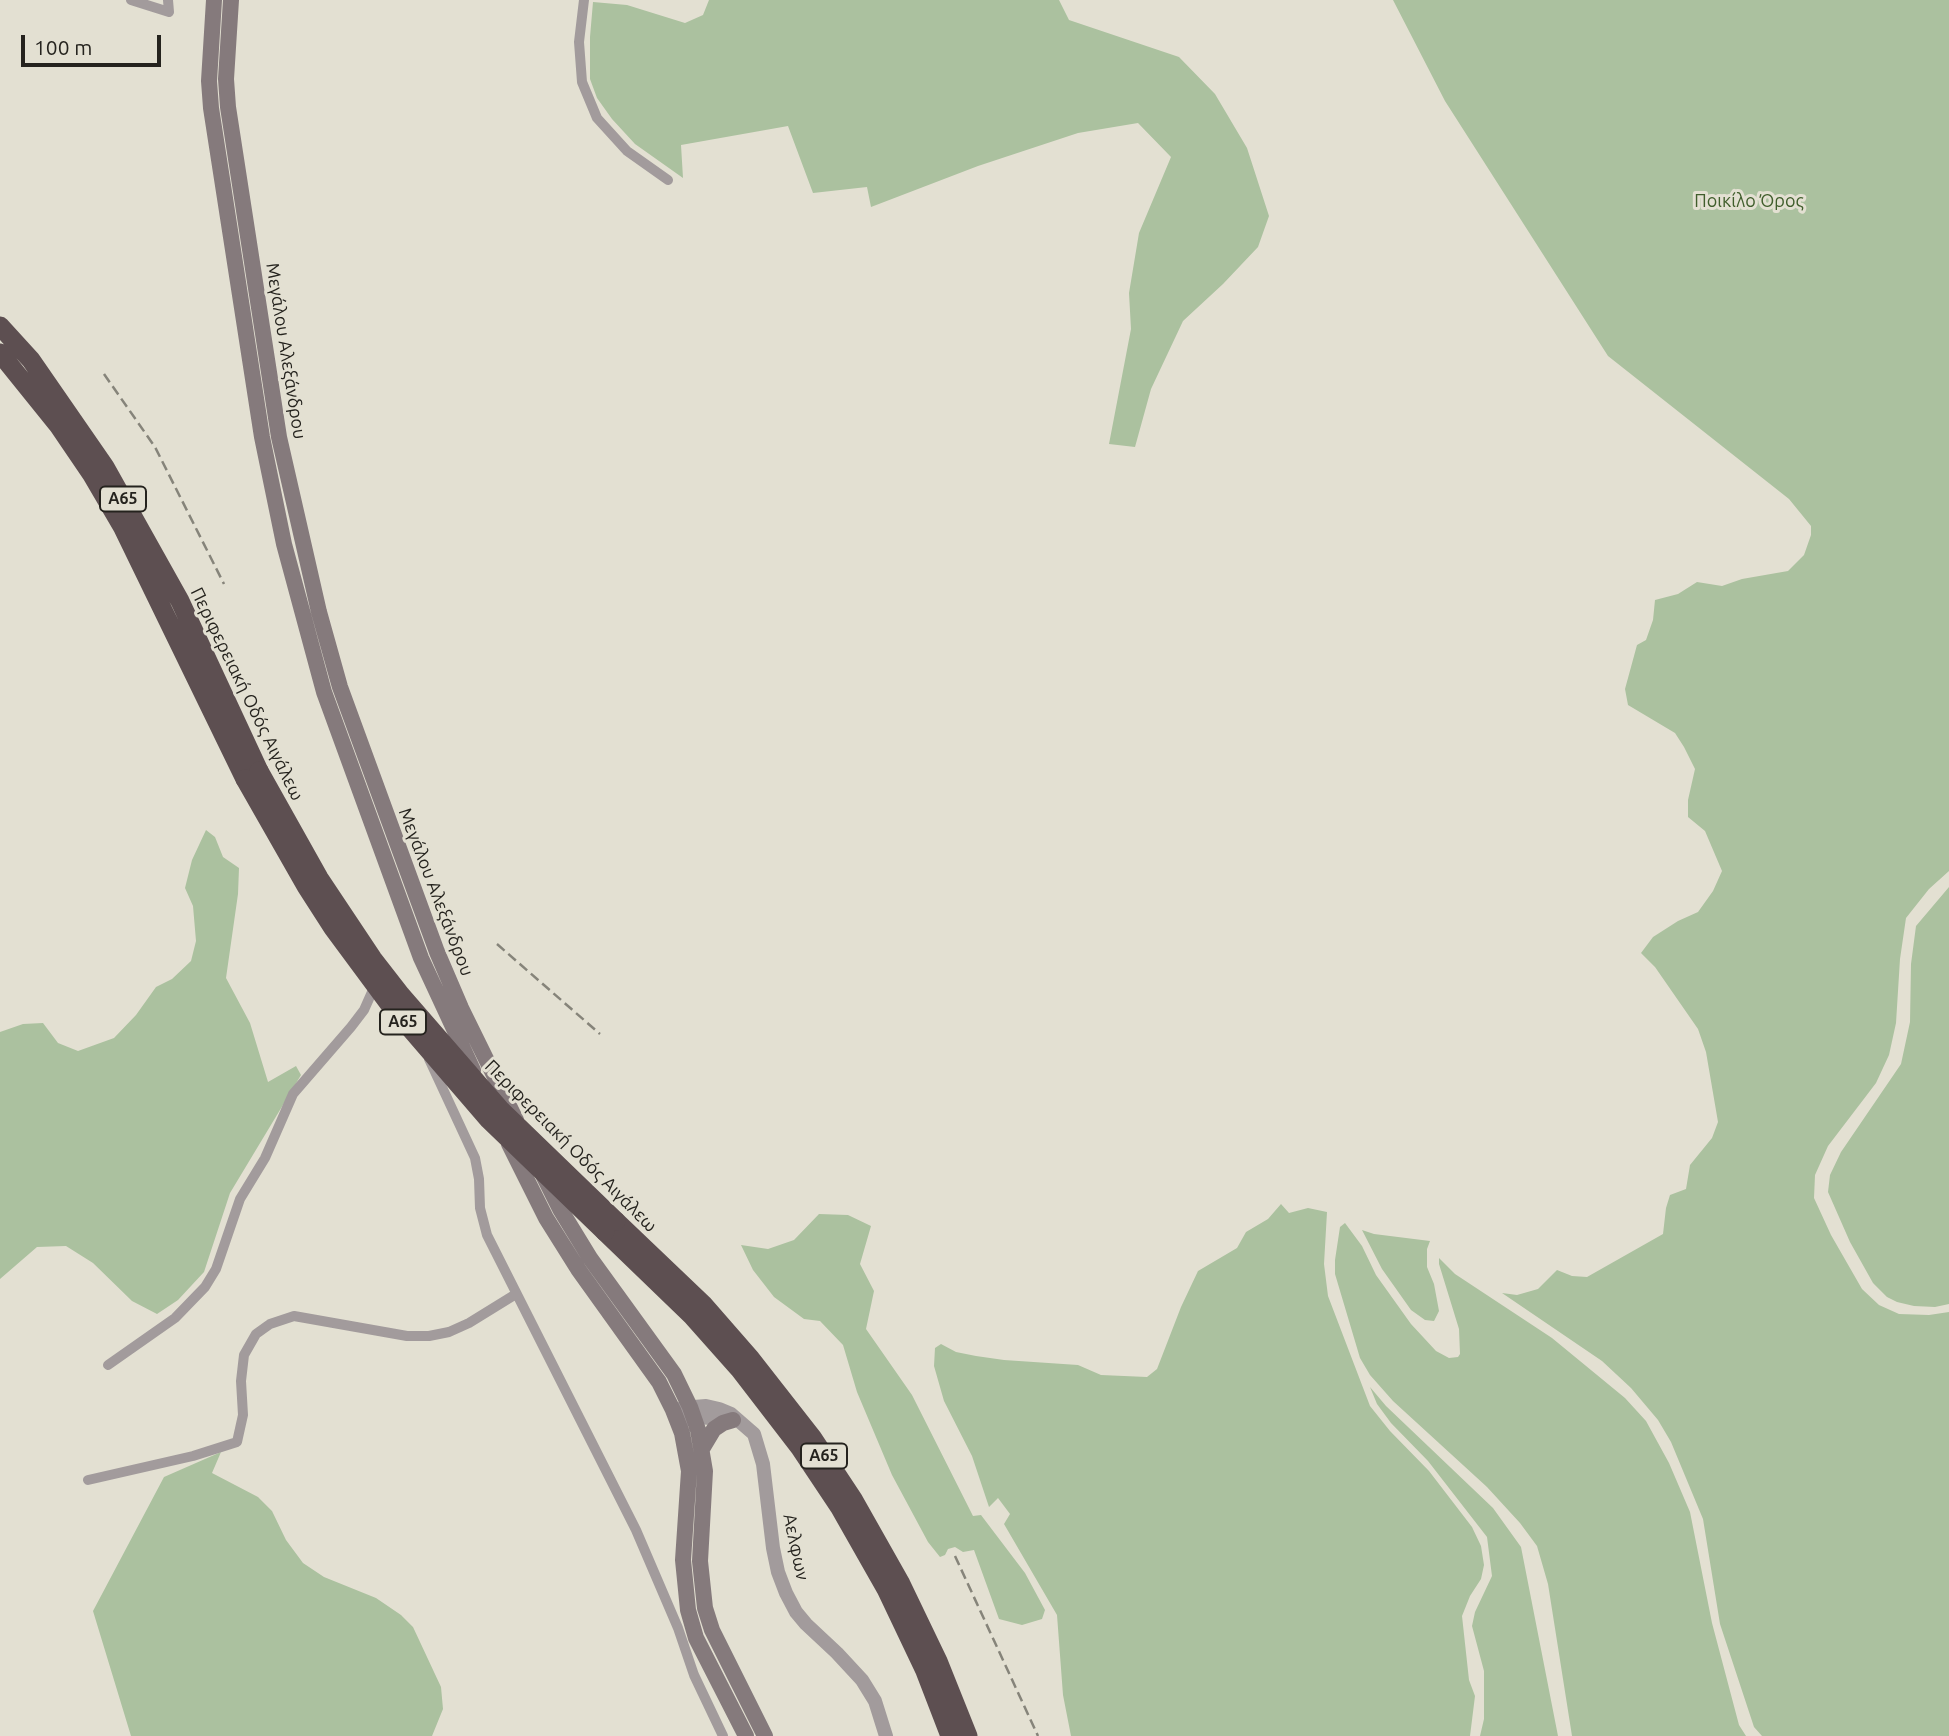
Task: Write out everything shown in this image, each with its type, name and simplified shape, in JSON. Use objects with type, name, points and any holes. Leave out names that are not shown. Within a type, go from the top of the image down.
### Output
[{"type":"highway","name":"Περιφερειακή Οδός Αιγάλεω","points":[[0,326],[30,360],[105,467],[180,601],[252,775]]},
{"type":"highway","name":"Περιφερειακή Οδός Αιγάλεω","points":[[0,353],[58,425],[92,475],[123,528],[252,775],[373,959],[500,1109],[740,1370],[800,1448],[846,1518],[886,1589],[925,1671],[950,1736]]},
{"type":"highway","name":"Περιφερειακή Οδός Αιγάλεω","points":[[610,1226],[703,1304],[751,1359],[812,1437],[853,1499],[906,1594],[938,1661],[968,1736]]},
{"type":"main road","name":"Μεγάλου Αλεξάνδρου","points":[[214,0],[209,81],[211,108],[262,436],[284,544],[324,692],[421,958],[446,1015],[546,1218],[578,1269],[659,1382],[675,1416],[689,1471],[683,1560],[688,1609],[696,1637],[746,1736]]},
{"type":"main road","name":"Μεγάλου Αλεξάνδρου","points":[[231,0],[226,79],[228,107],[279,437],[313,588],[340,687],[437,952],[466,1020],[560,1209],[590,1258],[674,1374],[692,1412],[705,1471],[700,1561],[705,1608],[712,1630],[765,1736]]},
{"type":"main road","points":[[702,1449],[714,1429],[723,1423],[737,1421]]},
{"type":"street","points":[[131,0],[152,4],[169,12],[168,0]]},
{"type":"street","points":[[584,0],[579,42],[582,82],[597,118],[627,151],[668,180]]},
{"type":"street","points":[[108,1365],[175,1318],[205,1287],[216,1269],[240,1199],[265,1158],[289,1101],[304,1079],[364,1010],[384,965],[475,1158],[482,1220],[516,1294],[636,1531],[678,1628],[694,1675],[723,1736]]},
{"type":"street","points":[[88,1480],[193,1456],[237,1442],[243,1415],[241,1381],[244,1355],[256,1334],[276,1321],[294,1316],[407,1336],[429,1336],[449,1332],[469,1323],[516,1294]]},
{"type":"street","points":[[675,1416],[692,1412],[737,1421]]},
{"type":"street","name":"Αελφων","points":[[737,1421],[754,1434],[760,1449],[773,1548],[786,1593],[806,1624],[862,1680],[874,1701],[886,1736]]},
{"type":"green space","points":[[709,0],[1059,0],[1069,20],[1179,57],[1215,94],[1247,148],[1269,216],[1258,247],[1183,321],[1151,389],[1135,447],[1109,444],[1131,329],[1129,293],[1139,233],[1171,157],[1138,123],[1078,133],[978,166],[871,207],[867,187],[813,193],[788,126],[681,145],[683,178],[635,144],[597,98],[590,79],[593,2],[627,5],[685,23],[703,15]]},
{"type":"green space","name":"Ποικίλο Όρος","points":[[1393,0],[1949,0],[1949,871],[1929,889],[1906,918],[1896,1023],[1889,1055],[1876,1083],[1828,1146],[1815,1175],[1814,1198],[1831,1235],[1862,1289],[1879,1305],[1899,1314],[1929,1315],[1949,1312],[1949,1736],[1762,1736],[1754,1727],[1720,1624],[1703,1519],[1671,1442],[1658,1420],[1631,1388],[1602,1361],[1502,1293],[1517,1295],[1538,1289],[1557,1270],[1572,1276],[1587,1277],[1663,1234],[1670,1195],[1686,1189],[1690,1165],[1712,1138],[1718,1122],[1706,1052],[1698,1029],[1655,967],[1641,953],[1653,937],[1698,912],[1713,891],[1722,871],[1705,831],[1688,817],[1688,800],[1695,769],[1684,747],[1675,733],[1628,705],[1625,689],[1637,645],[1646,640],[1653,620],[1655,600],[1678,594],[1697,582],[1722,586],[1742,579],[1788,571],[1804,555],[1811,535],[1811,526],[1789,499],[1608,356],[1445,101]]},
{"type":"green space","points":[[206,830],[215,837],[223,857],[239,868],[226,978],[250,1023],[268,1082],[296,1066],[301,1075],[230,1193],[204,1272],[178,1300],[157,1314],[132,1301],[93,1263],[66,1246],[37,1247],[0,1279],[0,1032],[23,1024],[43,1023],[58,1043],[78,1051],[114,1038],[136,1015],[156,987],[172,979],[191,961],[196,941],[193,906],[185,888],[192,860]]},
{"type":"green space","points":[[1949,887],[1949,1304],[1935,1307],[1914,1306],[1887,1297],[1873,1283],[1850,1242],[1828,1192],[1830,1175],[1841,1152],[1901,1064],[1910,1022],[1911,964],[1916,926]]},
{"type":"green space","points":[[1281,1204],[1289,1213],[1308,1208],[1327,1212],[1324,1264],[1328,1296],[1370,1406],[1429,1471],[1472,1527],[1481,1546],[1484,1565],[1481,1579],[1462,1616],[1469,1680],[1475,1696],[1470,1736],[1071,1736],[1063,1695],[1057,1615],[1004,1524],[1010,1514],[998,1498],[989,1507],[972,1456],[944,1401],[934,1366],[935,1348],[941,1344],[956,1352],[976,1356],[1078,1365],[1101,1375],[1147,1377],[1157,1369],[1198,1271],[1237,1248],[1246,1232],[1268,1219]]},
{"type":"green space","points":[[819,1214],[848,1215],[871,1226],[860,1264],[874,1291],[866,1329],[912,1395],[973,1516],[981,1515],[1025,1573],[1045,1610],[1042,1619],[1022,1625],[999,1619],[974,1550],[963,1552],[955,1547],[948,1549],[945,1555],[940,1557],[928,1542],[892,1475],[857,1392],[843,1345],[820,1321],[804,1319],[774,1297],[753,1270],[741,1245],[768,1249],[794,1240]]},
{"type":"green space","points":[[1345,1223],[1362,1246],[1376,1275],[1411,1324],[1436,1351],[1449,1358],[1458,1357],[1460,1354],[1459,1329],[1439,1258],[1455,1274],[1552,1338],[1625,1398],[1646,1421],[1669,1463],[1690,1512],[1712,1623],[1739,1725],[1746,1736],[1572,1736],[1548,1584],[1537,1546],[1487,1487],[1393,1401],[1370,1375],[1360,1358],[1335,1274],[1340,1227]]},
{"type":"green space","points":[[1362,1230],[1430,1241],[1427,1267],[1434,1284],[1439,1311],[1434,1321],[1425,1320],[1411,1310],[1382,1269]]},
{"type":"green space","points":[[1370,1387],[1386,1406],[1493,1508],[1521,1547],[1558,1736],[1480,1736],[1484,1719],[1484,1671],[1472,1626],[1475,1612],[1492,1576],[1487,1537],[1428,1461],[1391,1423],[1377,1404]]},
{"type":"green space","points":[[221,1452],[212,1473],[258,1497],[272,1511],[286,1540],[303,1563],[324,1577],[376,1598],[413,1627],[441,1687],[443,1709],[432,1736],[131,1736],[93,1611],[164,1477]]},
{"type":"railway","points":[[104,374],[155,447],[224,584]]},
{"type":"railway","points":[[497,944],[600,1034]]},
{"type":"railway","points":[[955,1556],[1038,1736]]}]
